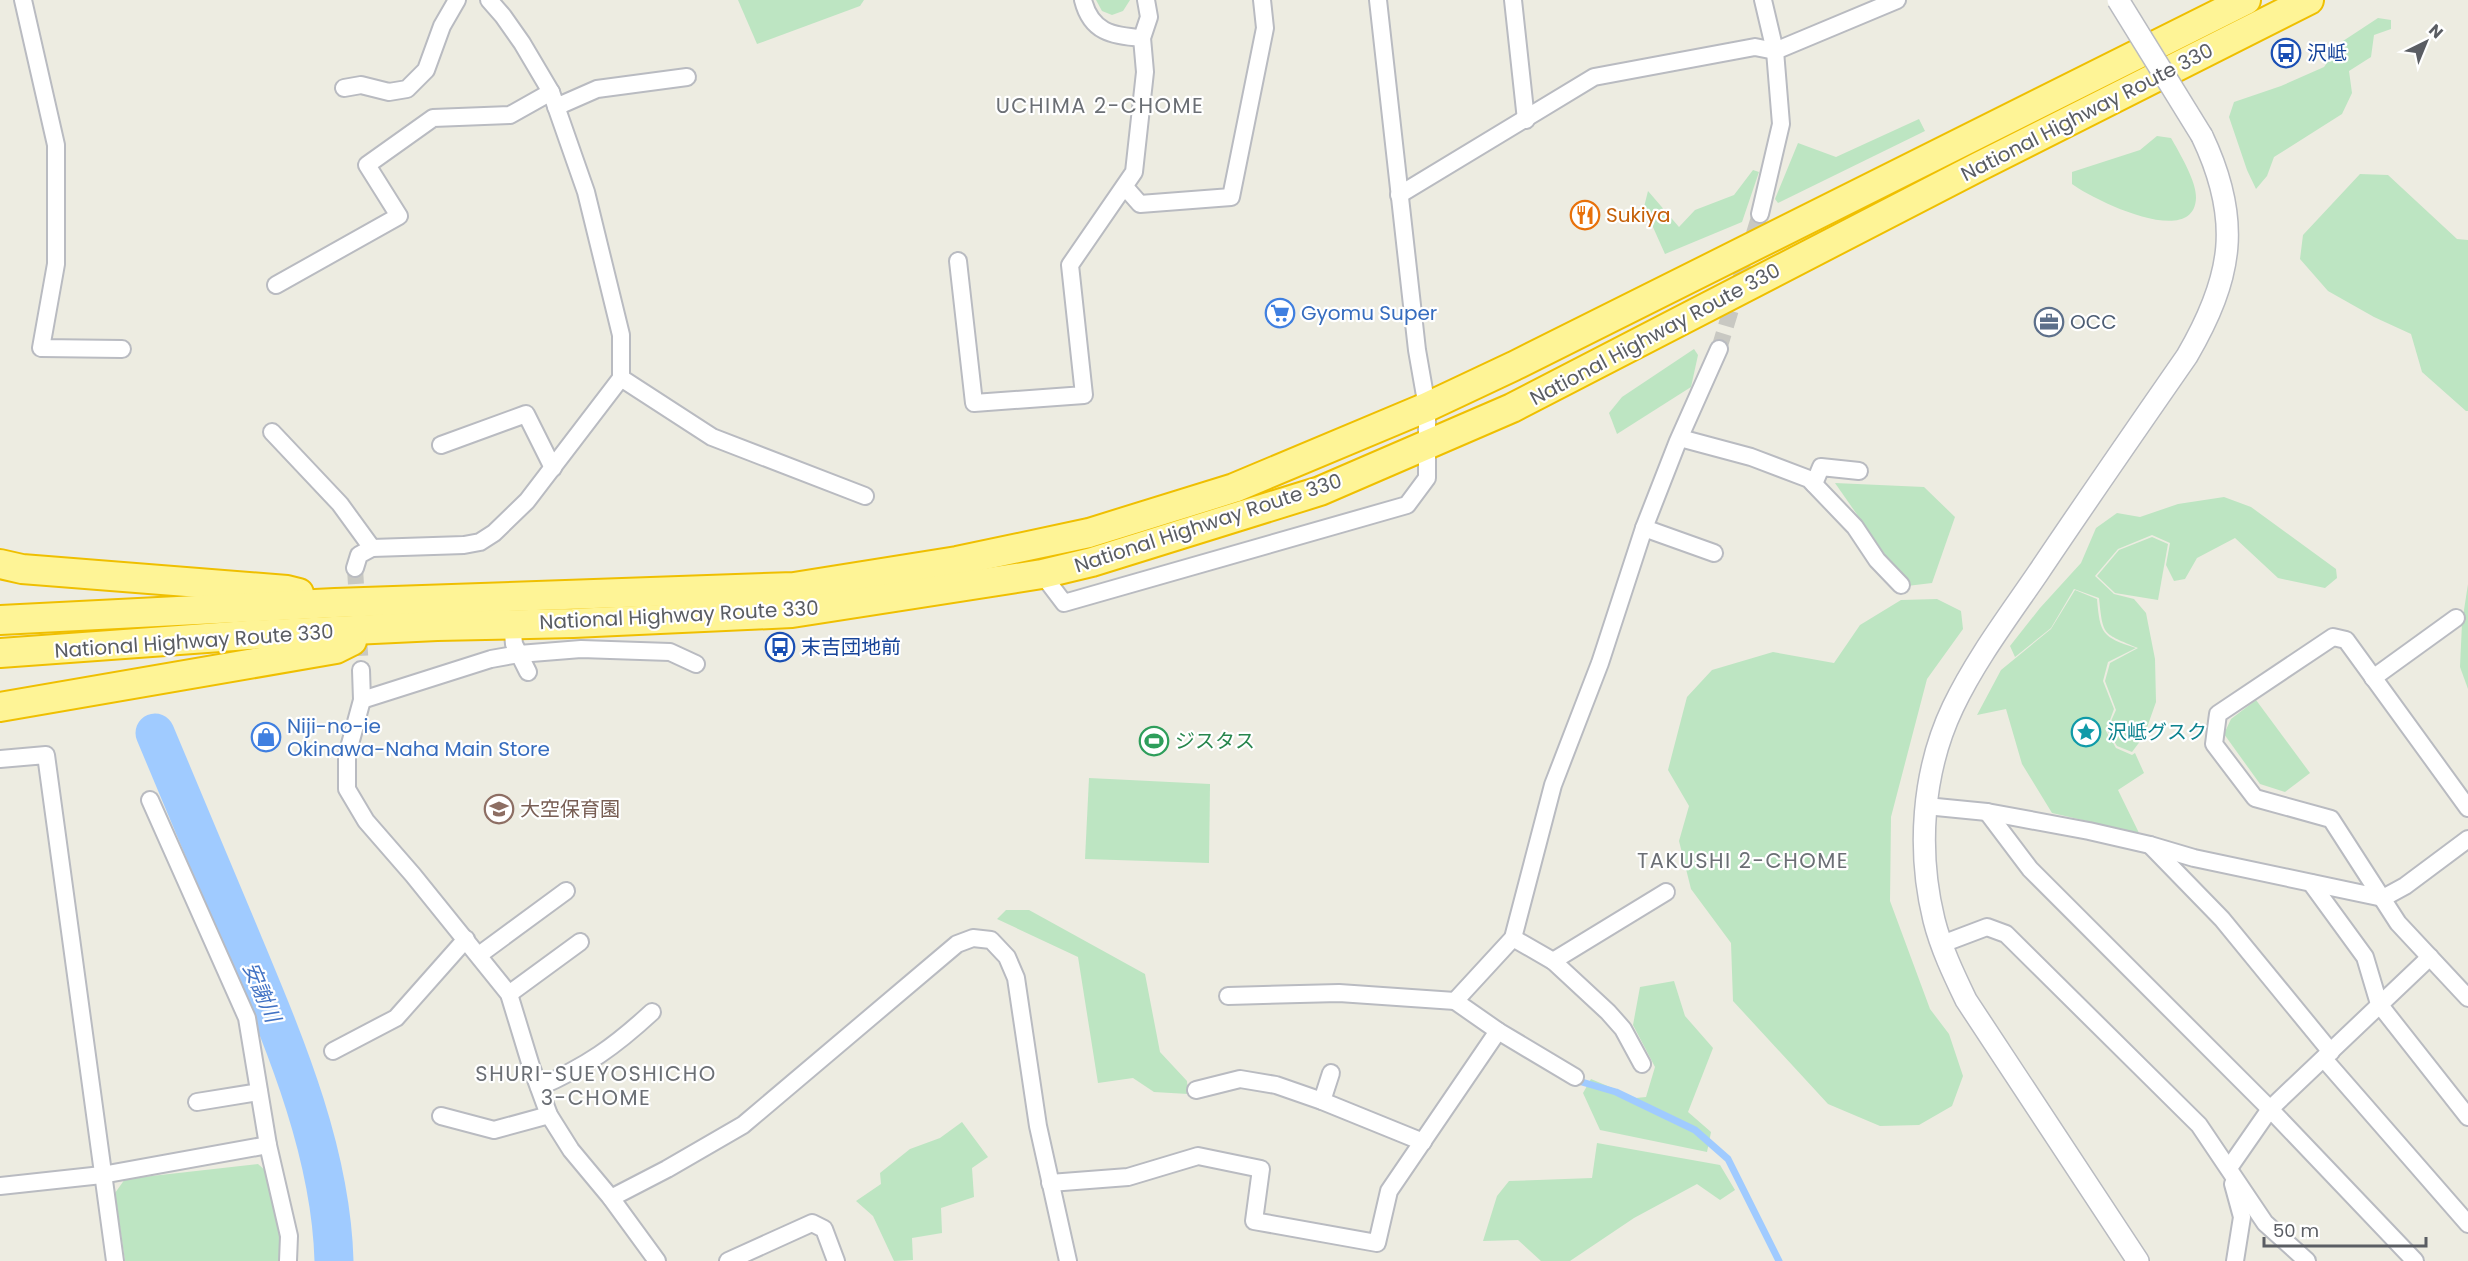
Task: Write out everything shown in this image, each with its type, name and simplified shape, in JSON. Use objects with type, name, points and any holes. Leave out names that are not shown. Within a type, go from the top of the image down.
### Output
[{"type":"highway","name":"National Highway Route 330","points":[[0,620],[335,603],[794,586],[957,561],[1089,533],[1234,488],[1427,407],[1525,361],[2246,0]]},
{"type":"highway","name":"National Highway Route 330","points":[[0,653],[248,635],[792,613],[1041,574],[1092,562],[1320,491],[1520,404],[1916,198],[2309,0]]},
{"type":"highway","points":[[0,564],[22,568],[287,590],[335,603]]},
{"type":"highway","points":[[0,707],[336,649],[375,630]]},
{"type":"street","points":[[23,0],[56,145],[56,264],[41,348],[122,349]]},
{"type":"street","points":[[344,88],[361,85],[389,92],[407,89],[426,70],[442,26],[457,0]]},
{"type":"street","points":[[355,568],[359,555],[372,548],[464,545],[480,542],[494,533],[527,501],[621,378],[621,335],[586,192],[553,99],[522,43],[489,0]]},
{"type":"street","points":[[1083,0],[1095,26],[1116,36],[1142,38]]},
{"type":"street","points":[[958,261],[974,403],[1084,395],[1070,265],[1134,172],[1145,72],[1142,38],[1149,17],[1146,0]]},
{"type":"street","points":[[1125,187],[1140,204],[1231,197],[1265,28],[1262,0]]},
{"type":"street","points":[[1041,574],[1064,603],[1407,505],[1427,478],[1429,444],[1427,407],[1399,195],[1378,0]]},
{"type":"street","points":[[1513,0],[1526,120]]},
{"type":"street","points":[[1760,214],[1781,124],[1775,51],[1762,0]]},
{"type":"street","points":[[1399,195],[1594,77],[1755,47],[1775,51],[1897,0]]},
{"type":"street","points":[[2118,0],[2202,136],[2220,183],[2227,213],[2228,240],[2224,269],[2216,298],[2187,356],[1968,678],[1942,733],[1935,758],[1926,806],[1924,847],[1934,922],[1966,1000],[2138,1261]]},
{"type":"street","points":[[276,285],[399,216],[367,165],[433,118],[510,116],[553,99],[597,89],[687,77]]},
{"type":"street","points":[[1455,1001],[1513,938],[1553,785],[1600,663],[1644,528],[1719,349]]},
{"type":"street","points":[[621,378],[712,436],[865,496]]},
{"type":"street","points":[[441,445],[526,414],[553,468]]},
{"type":"street","points":[[272,432],[340,504],[372,548]]},
{"type":"street","points":[[1680,438],[1751,457],[1809,479],[1855,527],[1877,560],[1901,585]]},
{"type":"street","points":[[1814,484],[1821,467],[1859,471]]},
{"type":"street","points":[[1644,528],[1714,554]]},
{"type":"street","points":[[2373,678],[2456,618]]},
{"type":"street","points":[[512,623],[514,644],[528,672]]},
{"type":"street","points":[[2468,808],[2346,640],[2332,637],[2218,714],[2214,744],[2255,798],[2331,819],[2398,923],[2468,998]]},
{"type":"street","points":[[362,700],[492,660],[519,654],[580,649],[670,652],[696,664]]},
{"type":"street","points":[[361,670],[362,700],[347,756],[347,789],[366,821],[466,939],[509,994],[549,1115],[571,1150],[611,1198],[657,1261]]},
{"type":"street","points":[[0,759],[46,755],[115,1261]]},
{"type":"street","points":[[150,800],[200,907],[247,1018],[268,1145],[289,1236],[288,1261]]},
{"type":"street","points":[[1926,806],[1987,812],[2150,845],[2194,858],[2383,898],[2405,886],[2468,839]]},
{"type":"street","points":[[1987,812],[2030,868],[2270,1109],[2415,1261]]},
{"type":"street","points":[[2150,845],[2222,918],[2327,1055],[2468,1224]]},
{"type":"street","points":[[2311,883],[2365,957],[2379,1005],[2468,1118]]},
{"type":"street","points":[[479,955],[566,891]]},
{"type":"street","points":[[1553,961],[1666,892]]},
{"type":"street","points":[[1942,944],[1987,927],[2006,934],[2199,1125],[2265,1223],[2307,1261]]},
{"type":"street","points":[[611,1198],[744,1125],[957,944],[973,938],[991,940],[1006,957],[1016,978],[1038,1126],[1068,1261]]},
{"type":"street","points":[[1513,938],[1553,961],[1623,1029],[1642,1064]]},
{"type":"street","points":[[333,1051],[396,1018],[466,939]]},
{"type":"street","points":[[509,994],[580,942]]},
{"type":"street","points":[[2235,1261],[2242,1217],[2229,1168],[2270,1109],[2430,957]]},
{"type":"street","points":[[1228,996],[1339,993],[1455,1001],[1498,1031],[1575,1077]]},
{"type":"street","points":[[539,1087],[580,1068],[621,1040],[652,1012]]},
{"type":"street","points":[[1050,1183],[1128,1177],[1198,1156],[1261,1169],[1254,1221],[1377,1243],[1389,1191],[1498,1031]]},
{"type":"street","points":[[1322,1101],[1331,1073]]},
{"type":"street","points":[[1196,1090],[1240,1079],[1276,1085],[1322,1101],[1422,1142]]},
{"type":"street","points":[[197,1102],[259,1092]]},
{"type":"street","points":[[441,1116],[494,1130],[549,1115]]},
{"type":"street","points":[[0,1186],[102,1175],[268,1145]]},
{"type":"street","points":[[728,1261],[812,1222],[824,1229],[836,1261]]},
{"type":"green space","points":[[738,0],[864,0],[860,6],[757,44]]},
{"type":"green space","points":[[1096,0],[1130,0],[1123,11],[1112,15],[1102,11]]},
{"type":"green space","points":[[2378,18],[2391,20],[2391,29],[2374,35],[2371,57],[2349,71],[2352,93],[2342,114],[2274,157],[2267,176],[2256,189],[2229,117],[2234,102],[2281,86],[2324,67],[2343,41]]},
{"type":"green space","points":[[1919,119],[1925,131],[1778,203],[1775,199],[1798,143],[1836,157]]},
{"type":"green space","points":[[2157,136],[2171,138],[2183,159],[2196,191],[2191,213],[2179,220],[2161,220],[2119,209],[2072,184],[2072,172],[2140,150]]},
{"type":"green space","points":[[1753,170],[1759,172],[1742,222],[1665,254],[1644,207],[1648,191],[1679,227],[1695,210],[1734,195]]},
{"type":"green space","points":[[2360,174],[2388,175],[2457,239],[2468,240],[2468,411],[2422,372],[2411,334],[2374,317],[2328,291],[2300,259],[2303,235]]},
{"type":"green space","points":[[1694,349],[1698,355],[1691,387],[1617,434],[1609,413],[1622,397]]},
{"type":"green space","points":[[1835,483],[1924,487],[1955,517],[1932,583],[1907,586]]},
{"type":"green space","points":[[2224,497],[2251,507],[2336,569],[2337,578],[2325,588],[2278,578],[2235,538],[2197,558],[2185,579],[2174,581],[2166,565],[2170,543],[2152,535],[2118,549],[2095,576],[2114,594],[2134,599],[2146,613],[2155,659],[2156,702],[2144,736],[2132,752],[2117,746],[2107,730],[2116,710],[2105,681],[2110,663],[2138,648],[2107,632],[2102,620],[2099,598],[2074,589],[2051,628],[2015,657],[2010,646],[2040,608],[2081,563],[2096,528],[2117,513],[2140,517],[2178,504]]},
{"type":"green space","points":[[2152,537],[2168,544],[2158,600],[2115,593],[2097,576],[2119,550]]},
{"type":"green space","points":[[2468,584],[2468,689],[2460,667],[2462,623]]},
{"type":"green space","points":[[2075,590],[2097,599],[2102,627],[2110,637],[2136,648],[2108,662],[2103,681],[2114,709],[2106,731],[2116,748],[2132,755],[2135,753],[2144,773],[2118,790],[2139,833],[2052,813],[2022,764],[2006,709],[1977,715],[2001,670],[2051,629]]},
{"type":"green space","points":[[1937,599],[1961,611],[1963,629],[1927,679],[1891,817],[1890,901],[1930,1009],[1949,1034],[1963,1076],[1952,1106],[1919,1125],[1880,1126],[1828,1104],[1733,1001],[1731,943],[1691,889],[1679,841],[1689,806],[1668,770],[1687,697],[1712,670],[1773,652],[1834,663],[1860,625],[1901,600]]},
{"type":"green space","points":[[2256,700],[2310,773],[2285,792],[2260,784],[2224,734],[2231,719]]},
{"type":"green space","points":[[1089,778],[1210,784],[1209,863],[1085,859]]},
{"type":"green space","points":[[1006,910],[1029,910],[1145,974],[1160,1052],[1187,1081],[1188,1094],[1154,1092],[1133,1078],[1098,1083],[1078,957],[997,919]]},
{"type":"green space","points":[[1674,981],[1685,1016],[1713,1048],[1688,1112],[1711,1132],[1707,1152],[1600,1130],[1583,1093],[1591,1079],[1636,1098],[1646,1097],[1655,1067],[1633,1025],[1640,987]]},
{"type":"green space","points":[[962,1122],[988,1157],[972,1168],[974,1197],[941,1208],[942,1233],[912,1238],[913,1260],[894,1261],[873,1216],[856,1201],[881,1184],[880,1173],[910,1149],[940,1138]]},
{"type":"green space","points":[[1597,1143],[1720,1165],[1735,1190],[1720,1200],[1697,1184],[1634,1218],[1570,1261],[1541,1261],[1518,1240],[1483,1241],[1497,1196],[1509,1181],[1592,1178]]},
{"type":"green space","points":[[258,1164],[266,1171],[279,1233],[279,1261],[125,1261],[115,1193],[125,1179]]},
{"type":"waterway","name":"安謝川","points":[[155,733],[275,1020],[303,1099],[324,1179],[331,1220],[334,1261]]},
{"type":"waterway","points":[[1575,1080],[1616,1092],[1695,1130],[1728,1159],[1779,1261]]},
{"type":"tunnel","points":[[1719,349],[1760,214]]},
{"type":"tunnel","points":[[355,568],[361,670]]},
{"type":"place","name":"沢岻","points":[[2286,53]]},
{"type":"place","name":"Sukiya","points":[[1585,215]]},
{"type":"place","name":"Gyomu Super","points":[[1280,313]]},
{"type":"place","name":"OCC","points":[[2049,322]]},
{"type":"place","name":"末吉団地前","points":[[780,647]]},
{"type":"place","name":"沢岻グスク","points":[[2086,732]]},
{"type":"place","name":"Niji-no-ie Okinawa-Naha Main Store","points":[[266,737]]},
{"type":"place","name":"ジスタス","points":[[1154,741]]},
{"type":"place","name":"大空保育園","points":[[499,809]]},
{"type":"district","name":"UCHIMA 2-CHOME","points":[[1100,105]]},
{"type":"district","name":"TAKUSHI 2-CHOME","points":[[1743,860]]},
{"type":"district","name":"SHURI-SUEYOSHICHO 3-CHOME","points":[[596,1085]]}]
